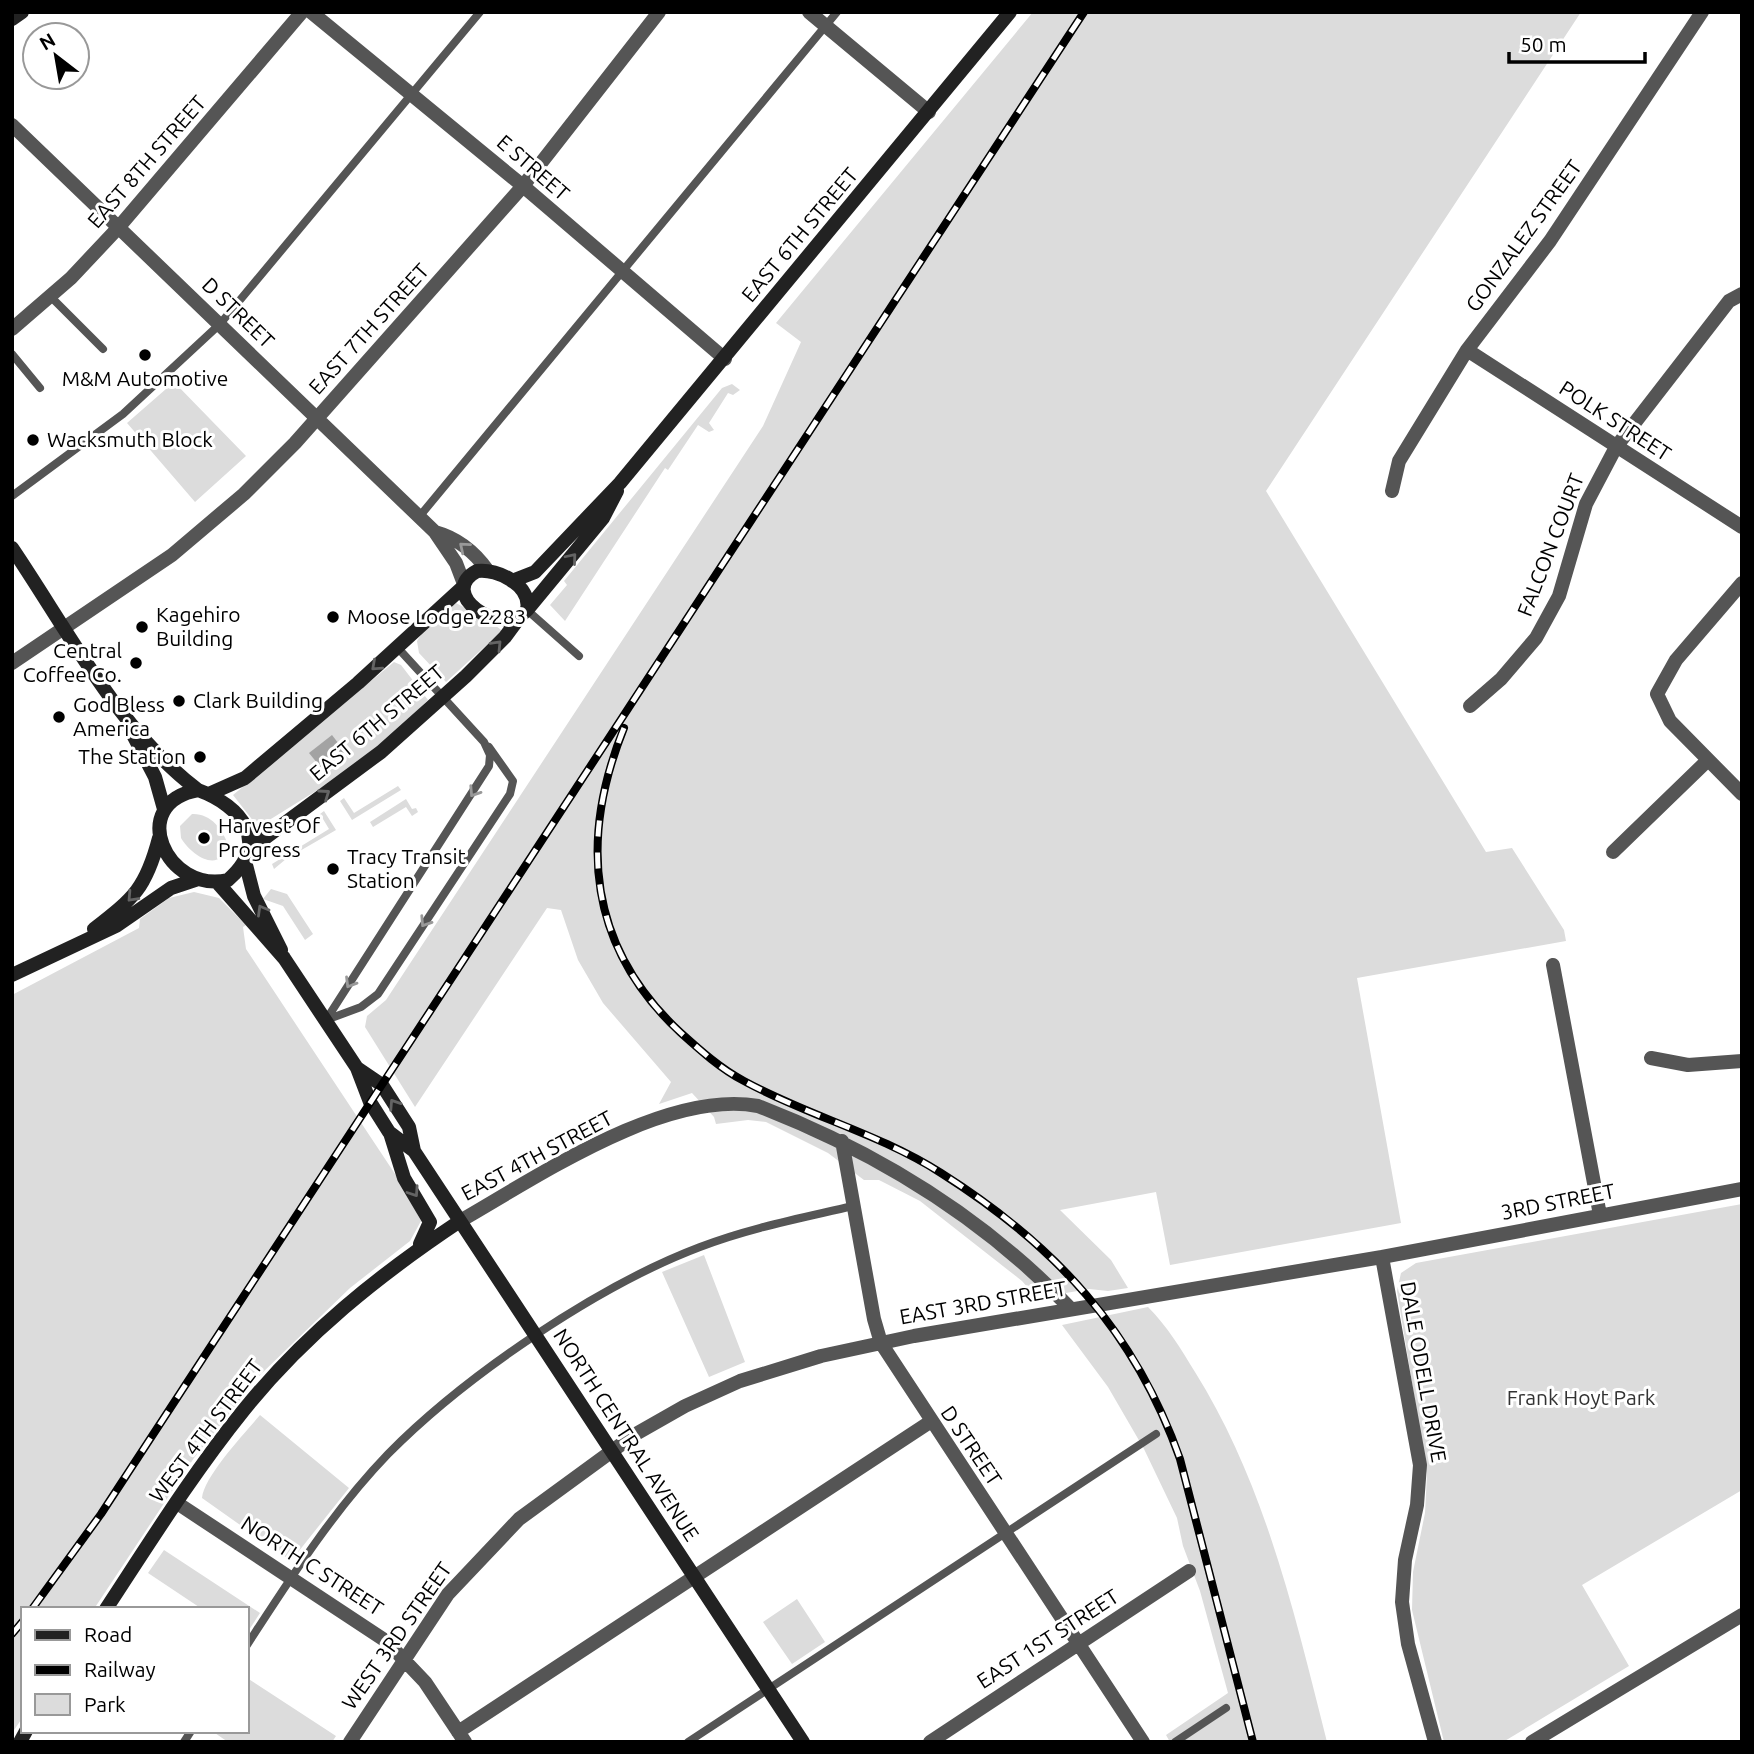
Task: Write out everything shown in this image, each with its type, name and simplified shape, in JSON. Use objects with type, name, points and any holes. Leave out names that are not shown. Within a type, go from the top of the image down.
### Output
[{"type":"street","points":[[12,19],[22,12]]},
{"type":"street","name":"EAST 8TH STREET","points":[[12,328],[50,296],[118,228],[302,12]]},
{"type":"street","name":"E STREET","points":[[311,12],[523,186],[619,272],[725,359]]},
{"type":"street","name":"EAST 7TH STREET","points":[[12,663],[190,540],[244,494],[318,418],[523,186],[659,12]]},
{"type":"street","points":[[809,12],[929,112]]},
{"type":"street","name":"GONZALEZ STREET","points":[[1392,491],[1399,461],[1467,350],[1550,241],[1702,12]]},
{"type":"street","name":"EAST 6TH STREET","points":[[512,581],[535,572],[620,483],[929,112],[1008,13]]},
{"type":"street","name":"D STREET","points":[[15,134],[220,324],[435,532],[457,563],[463,586]]},
{"type":"street","name":"FALCON COURT","points":[[1470,706],[1501,679],[1536,638],[1559,596],[1586,504],[1615,447],[1729,301],[1742,294]]},
{"type":"street","name":"POLK STREET","points":[[1467,350],[1742,527]]},
{"type":"street","name":"EAST 6TH STREET","points":[[248,855],[372,759],[505,637],[603,518],[620,483]]},
{"type":"street","name":"D STREET","points":[[435,532],[452,537],[464,545],[488,571]]},
{"type":"street","points":[[12,548],[126,719],[155,777],[164,809],[146,881],[130,900],[79,941]]},
{"type":"street","points":[[488,571],[512,581],[527,595],[523,614],[502,620],[470,604],[463,586],[474,573],[488,571]]},
{"type":"street","points":[[1742,583],[1676,660],[1657,694],[1670,721],[1742,794]]},
{"type":"street","name":"EAST 6TH STREET","points":[[204,792],[245,778],[397,647],[463,586]]},
{"type":"street","points":[[126,719],[170,766],[241,818],[248,855],[228,880],[217,883],[198,879],[172,861],[159,836]]},
{"type":"street","points":[[1613,852],[1707,761]]},
{"type":"street","points":[[164,809],[183,793],[204,792]]},
{"type":"street","name":"NORTH CENTRAL AVENUE","points":[[248,855],[254,896],[284,958]]},
{"type":"street","points":[[12,975],[79,941],[116,926],[172,888],[198,879]]},
{"type":"street","name":"NORTH CENTRAL AVENUE","points":[[217,883],[284,958],[358,1068],[370,1102],[389,1132],[414,1152],[803,1742]]},
{"type":"street","points":[[1553,965],[1600,1215]]},
{"type":"street","points":[[1651,1058],[1688,1065],[1742,1061]]},
{"type":"street","name":"NORTH CENTRAL AVENUE","points":[[358,1068],[382,1085],[410,1127],[414,1152]]},
{"type":"street","name":"EAST 4TH STREET","points":[[460,1221],[555,1165],[610,1138],[699,1107],[728,1102],[758,1106],[842,1141],[926,1188],[967,1215],[1038,1274],[1071,1309]]},
{"type":"street","points":[[389,1132],[404,1178],[430,1222],[416,1250]]},
{"type":"street","name":"D STREET","points":[[842,1141],[874,1319],[881,1343],[930,1422],[1143,1742]]},
{"type":"street","name":"3RD STREET","points":[[1382,1257],[1742,1189]]},
{"type":"street","name":"WEST 4TH STREET","points":[[108,1607],[243,1410],[278,1371],[350,1301],[416,1250],[460,1221]]},
{"type":"street","name":"EAST 3RD STREET","points":[[611,1451],[685,1406],[740,1381],[792,1363],[881,1343],[1382,1257]]},
{"type":"street","name":"DALE ODELL DRIVE","points":[[1382,1257],[1420,1465],[1418,1505],[1405,1560],[1402,1602],[1408,1644],[1435,1742]]},
{"type":"street","points":[[462,1737],[695,1577],[930,1422]]},
{"type":"street","name":"WEST 3RD STREET","points":[[350,1742],[449,1594],[495,1542],[544,1499],[611,1451]]},
{"type":"street","name":"NORTH C STREET","points":[[177,1503],[386,1641],[404,1658],[462,1737]]},
{"type":"street","name":"EAST 1ST STREET","points":[[930,1742],[1189,1571]]},
{"type":"street","points":[[1532,1742],[1742,1615]]},
{"type":"lane","points":[[12,496],[123,414],[220,324],[480,12]]},
{"type":"lane","points":[[419,517],[619,272],[837,12]]},
{"type":"lane","points":[[50,296],[103,349]]},
{"type":"lane","points":[[12,354],[40,388]]},
{"type":"lane","points":[[523,614],[579,656]]},
{"type":"lane","points":[[326,1020],[361,1007],[378,995],[512,790],[510,776],[484,742],[397,647]]},
{"type":"lane","points":[[326,1020],[483,778],[490,761],[484,742]]},
{"type":"lane","points":[[248,1644],[341,1508],[388,1455],[460,1390],[536,1337],[646,1271],[700,1247],[741,1233],[853,1206]]},
{"type":"lane","points":[[688,1742],[1156,1434]]},
{"type":"lane","points":[[1175,1742],[1226,1708]]},
{"type":"green space","points":[[1033,12],[1581,12],[1266,491],[1486,852],[1512,848],[1564,930],[1566,941],[1357,978],[1401,1223],[1170,1265],[1156,1192],[1060,1210],[1111,1260],[1128,1288],[1108,1291],[1089,1289],[1037,1298],[1022,1281],[920,1201],[879,1180],[864,1180],[828,1153],[766,1122],[748,1120],[716,1124],[714,1117],[692,1093],[659,1104],[671,1082],[603,1003],[578,960],[561,910],[547,908],[415,1107],[365,1027],[367,1016],[386,1000],[763,426],[801,342],[776,323]]},
{"type":"green space","points":[[174,382],[246,456],[195,502],[127,423]]},
{"type":"green space","points":[[732,384],[740,390],[733,395],[728,393],[709,423],[714,430],[709,432],[698,425],[668,470],[665,468],[565,621],[550,605],[567,585],[564,581],[722,388]]},
{"type":"green space","points":[[456,603],[502,631],[446,682],[419,653],[417,641],[422,633]]},
{"type":"green space","points":[[394,662],[401,665],[428,700],[394,733],[332,781],[258,827],[233,795]]},
{"type":"green space","points":[[398,786],[401,790],[352,820],[340,801],[344,798],[354,813]]},
{"type":"green space","points":[[406,799],[412,809],[416,808],[418,812],[412,816],[406,807],[373,827],[370,822]]},
{"type":"green space","points":[[324,811],[336,830],[274,869],[272,864],[329,829],[320,814]]},
{"type":"green space","points":[[192,814],[210,819],[223,833],[228,845],[219,859],[198,856],[181,838],[180,826]]},
{"type":"green space","points":[[271,889],[287,894],[313,934],[305,940],[283,906],[263,899]]},
{"type":"green space","points":[[194,892],[219,898],[246,925],[243,927],[246,949],[399,1180],[421,1221],[410,1241],[350,1288],[259,1376],[194,1458],[95,1607],[21,1607],[21,1720],[12,1733],[12,995],[139,928],[140,919],[169,898]]},
{"type":"green space","name":"Frank Hoyt Park","points":[[1742,1204],[1742,1490],[1582,1585],[1629,1666],[1503,1742],[1444,1742],[1412,1610],[1413,1572],[1425,1513],[1427,1474],[1397,1291],[1401,1273],[1416,1263]]},
{"type":"green space","points":[[704,1255],[745,1362],[709,1377],[662,1272]]},
{"type":"green space","points":[[1148,1307],[1168,1330],[1195,1372],[1241,1459],[1290,1599],[1327,1742],[1170,1742],[1166,1735],[1228,1693],[1177,1518],[1144,1449],[1108,1387],[1062,1325]]},
{"type":"green space","points":[[260,1415],[349,1488],[291,1561],[202,1498],[204,1489],[217,1467]]},
{"type":"green space","points":[[164,1550],[260,1613],[248,1631],[248,1607],[199,1607],[148,1573]]},
{"type":"green space","points":[[797,1599],[825,1642],[792,1664],[763,1622]]},
{"type":"green space","points":[[248,1679],[336,1736],[332,1742],[228,1742],[215,1733],[248,1733]]},
{"type":"shaded area","points":[[332,735],[345,752],[322,769],[309,753]]},
{"type":"railway","points":[[33,1607],[101,1514],[1084,12]]},
{"type":"railway","points":[[624,728],[609,770],[601,812],[598,852],[601,891],[610,929],[627,966],[650,1000],[681,1033],[719,1065],[768,1093],[893,1147],[941,1173],[1020,1230],[1055,1261],[1086,1295],[1115,1331],[1140,1370],[1180,1459],[1253,1742]]},
{"type":"railway","points":[[12,1634],[21,1623]]},
{"type":"place","name":"M&M Automotive","points":[[145,355]]},
{"type":"place","name":"Wacksmuth Block","points":[[33,440]]},
{"type":"place","name":"Moose Lodge 2283","points":[[333,617]]},
{"type":"place","name":"Kagehiro Building","points":[[142,627]]},
{"type":"place","name":"Central Coffee Co.","points":[[136,663]]},
{"type":"place","name":"Clark Building","points":[[179,701]]},
{"type":"place","name":"God Bless America","points":[[59,717]]},
{"type":"place","name":"The Station","points":[[200,757]]},
{"type":"place","name":"Harvest Of Progress","points":[[204,838]]},
{"type":"place","name":"Tracy Transit Station","points":[[333,869]]}]
